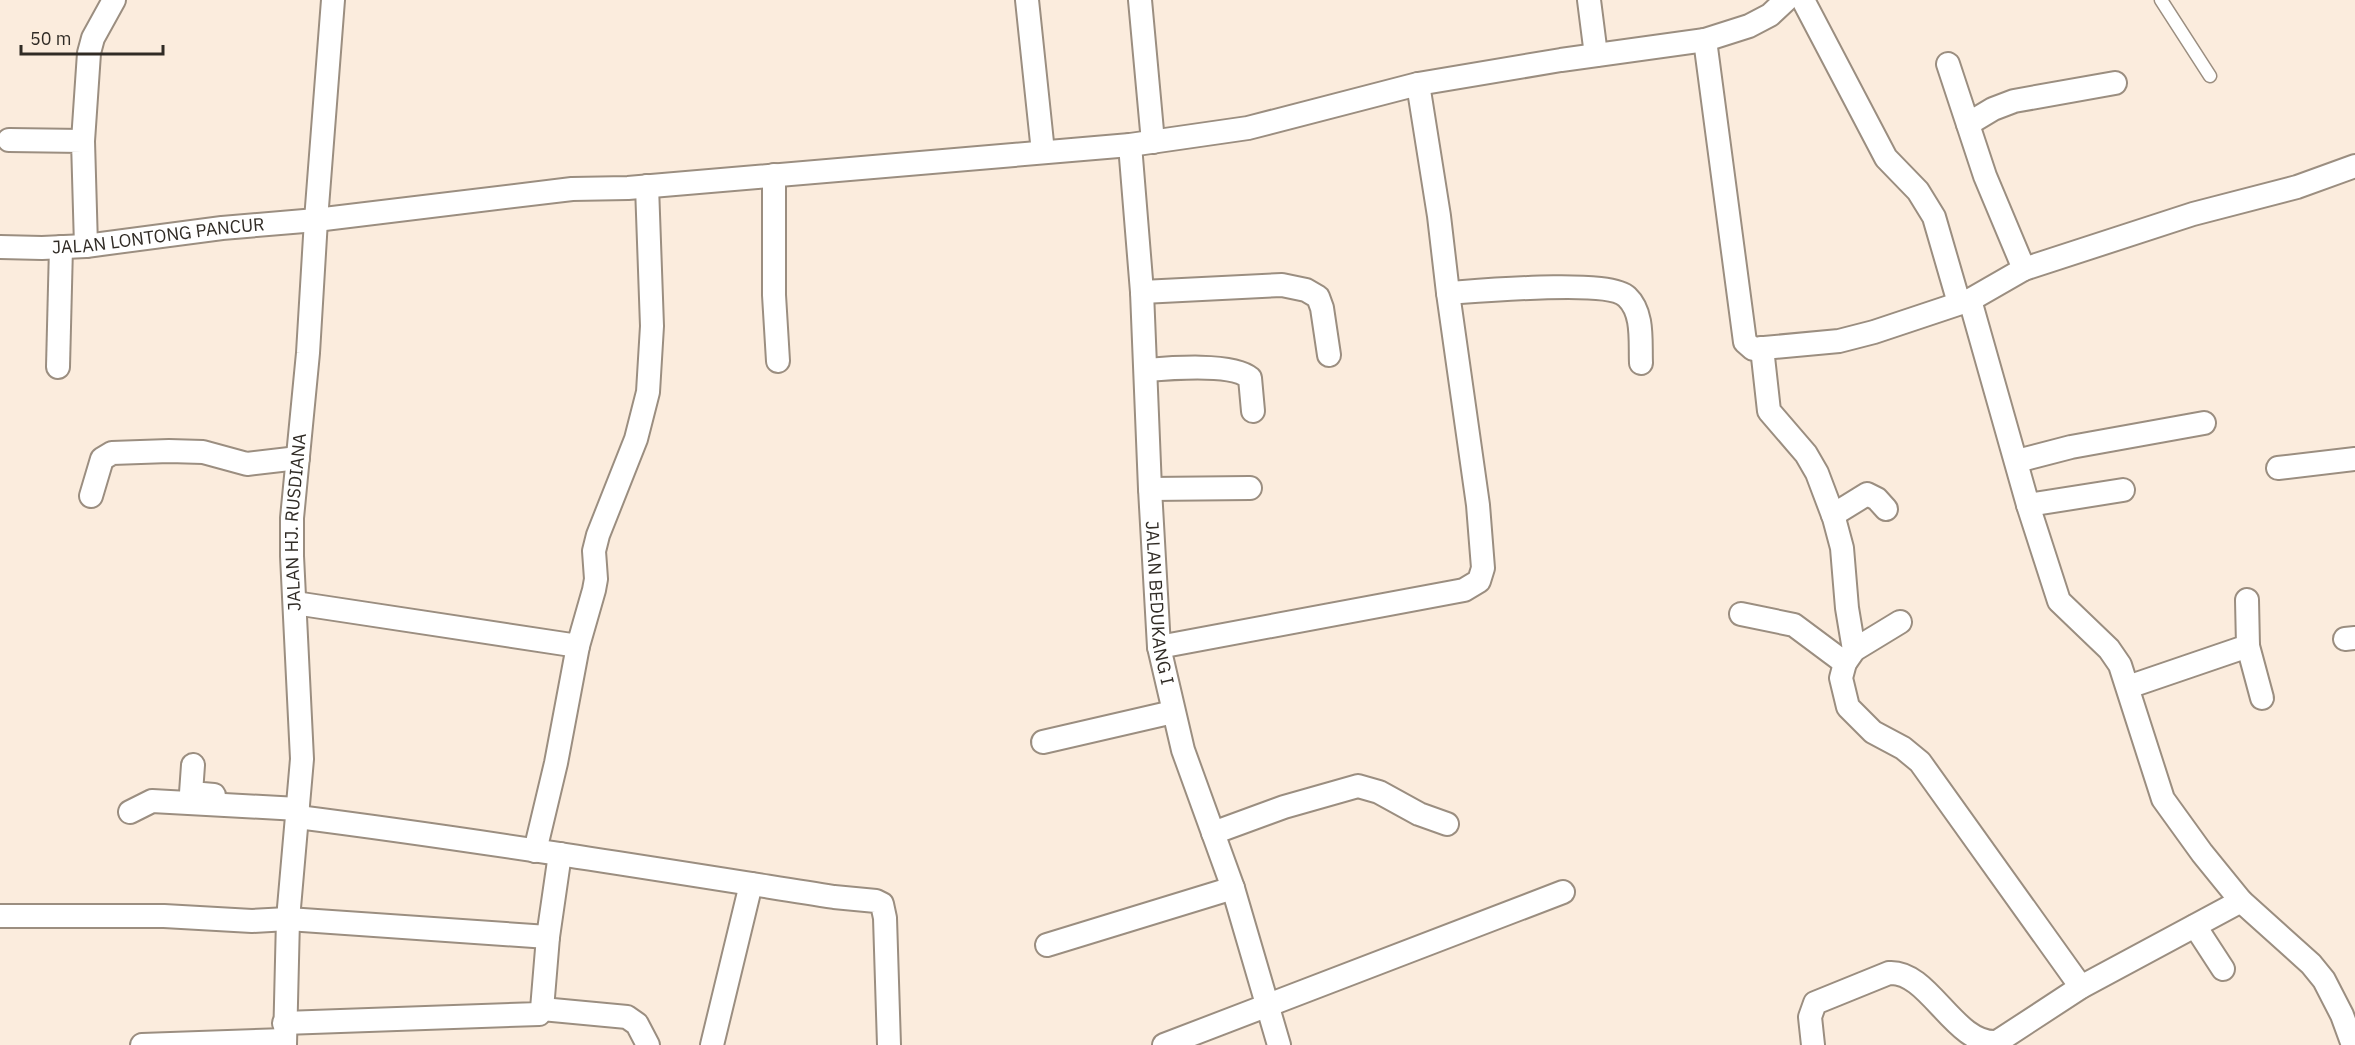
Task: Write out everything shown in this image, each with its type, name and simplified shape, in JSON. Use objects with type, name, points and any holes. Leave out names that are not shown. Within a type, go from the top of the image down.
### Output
[{"type":"street","points":[[86,246],[83,141],[89,53],[93,38],[114,0]]},
{"type":"street","name":"JALAN HJ. RUSDIANA","points":[[284,1036],[288,919],[302,759],[292,518],[308,353],[333,0]]},
{"type":"street","points":[[1027,0],[1043,152]]},
{"type":"street","points":[[1140,0],[1153,142]]},
{"type":"street","points":[[1589,0],[1596,55]]},
{"type":"street","name":"JALAN LONTONG PANCUR","points":[[0,248],[86,246],[222,228],[316,220],[527,194],[1131,145],[1248,129],[1419,84],[1705,40],[1749,26],[1770,15],[1786,0]]},
{"type":"street","points":[[1803,0],[1886,158],[1918,191],[1934,217],[2017,461],[2028,505],[2060,601],[2109,649],[2120,665],[2163,799],[2202,853],[2241,901],[2311,964],[2324,980],[2342,1015],[2353,1045]]},
{"type":"street","points":[[1705,40],[1745,342],[1750,348],[1839,341],[1874,332],[1964,301],[2024,270],[2193,214],[2297,187],[2355,166]]},
{"type":"street","points":[[1948,64],[2001,217],[2024,270]]},
{"type":"street","points":[[1968,124],[2014,101],[2115,83]]},
{"type":"street","points":[[1159,647],[1464,590],[1479,581],[1484,568],[1478,505],[1419,84]]},
{"type":"street","points":[[9,140],[83,141]]},
{"type":"street","name":"JALAN BEDUKANG I","points":[[1131,145],[1142,292],[1159,647],[1173,712],[1193,781],[1233,888],[1279,1045]]},
{"type":"street","points":[[774,175],[774,295],[778,361]]},
{"type":"street","points":[[535,852],[556,763],[578,646],[596,579],[594,559],[598,535],[636,439],[648,392],[652,326],[647,186]]},
{"type":"street","points":[[58,367],[61,247]]},
{"type":"street","points":[[1142,292],[1282,285],[1306,290],[1318,297],[1322,308],[1329,355]]},
{"type":"street","points":[[1448,293],[1588,287],[1620,292],[1628,297],[1639,322],[1641,363]]},
{"type":"street","points":[[1762,348],[1769,411],[1806,454],[1817,473],[1833,515],[1842,548],[1850,657],[1841,678],[1848,707],[1873,732],[1903,748],[1920,762],[2080,987]]},
{"type":"street","points":[[1146,370],[1215,369],[1246,374],[1250,378],[1253,411]]},
{"type":"street","points":[[2017,461],[2071,447],[2204,423]]},
{"type":"street","points":[[91,496],[102,459],[112,453],[203,452],[248,464],[298,458]]},
{"type":"street","points":[[2278,468],[2355,459]]},
{"type":"street","points":[[1150,489],[1250,488]]},
{"type":"street","points":[[2028,505],[2122,490]]},
{"type":"street","points":[[1833,515],[1867,494],[1886,509]]},
{"type":"street","points":[[2247,600],[2248,646],[2262,698]]},
{"type":"street","points":[[295,603],[578,646]]},
{"type":"street","points":[[1741,614],[1794,625],[1850,657]]},
{"type":"street","points":[[1850,657],[1900,622]]},
{"type":"street","points":[[2128,687],[2248,646]]},
{"type":"street","points":[[1043,742],[1173,712]]},
{"type":"street","points":[[193,765],[190,793],[535,852],[834,897],[869,900],[882,904],[885,918],[889,1045]]},
{"type":"street","points":[[1213,833],[1284,807],[1359,786],[1379,792],[1419,814],[1447,824]]},
{"type":"street","points":[[130,812],[152,801],[298,810]]},
{"type":"street","points":[[142,1045],[284,1036],[538,1014],[542,1009],[548,937],[560,854]]},
{"type":"street","points":[[712,1045],[751,884]]},
{"type":"street","points":[[1047,945],[1233,888]]},
{"type":"street","points":[[1164,1045],[1563,892]]},
{"type":"street","points":[[1813,1045],[1809,1017],[1815,1004],[1889,973],[1901,974],[1911,980],[1967,1033],[1981,1042],[1989,1044],[1997,1042],[2080,987],[2241,901]]},
{"type":"street","points":[[0,916],[164,916],[252,921],[288,919],[548,937]]},
{"type":"street","points":[[2195,926],[2223,969]]},
{"type":"street","points":[[542,1009],[627,1017],[638,1024],[648,1045]]},
{"type":"lane","points":[[2161,0],[2210,76]]}]
